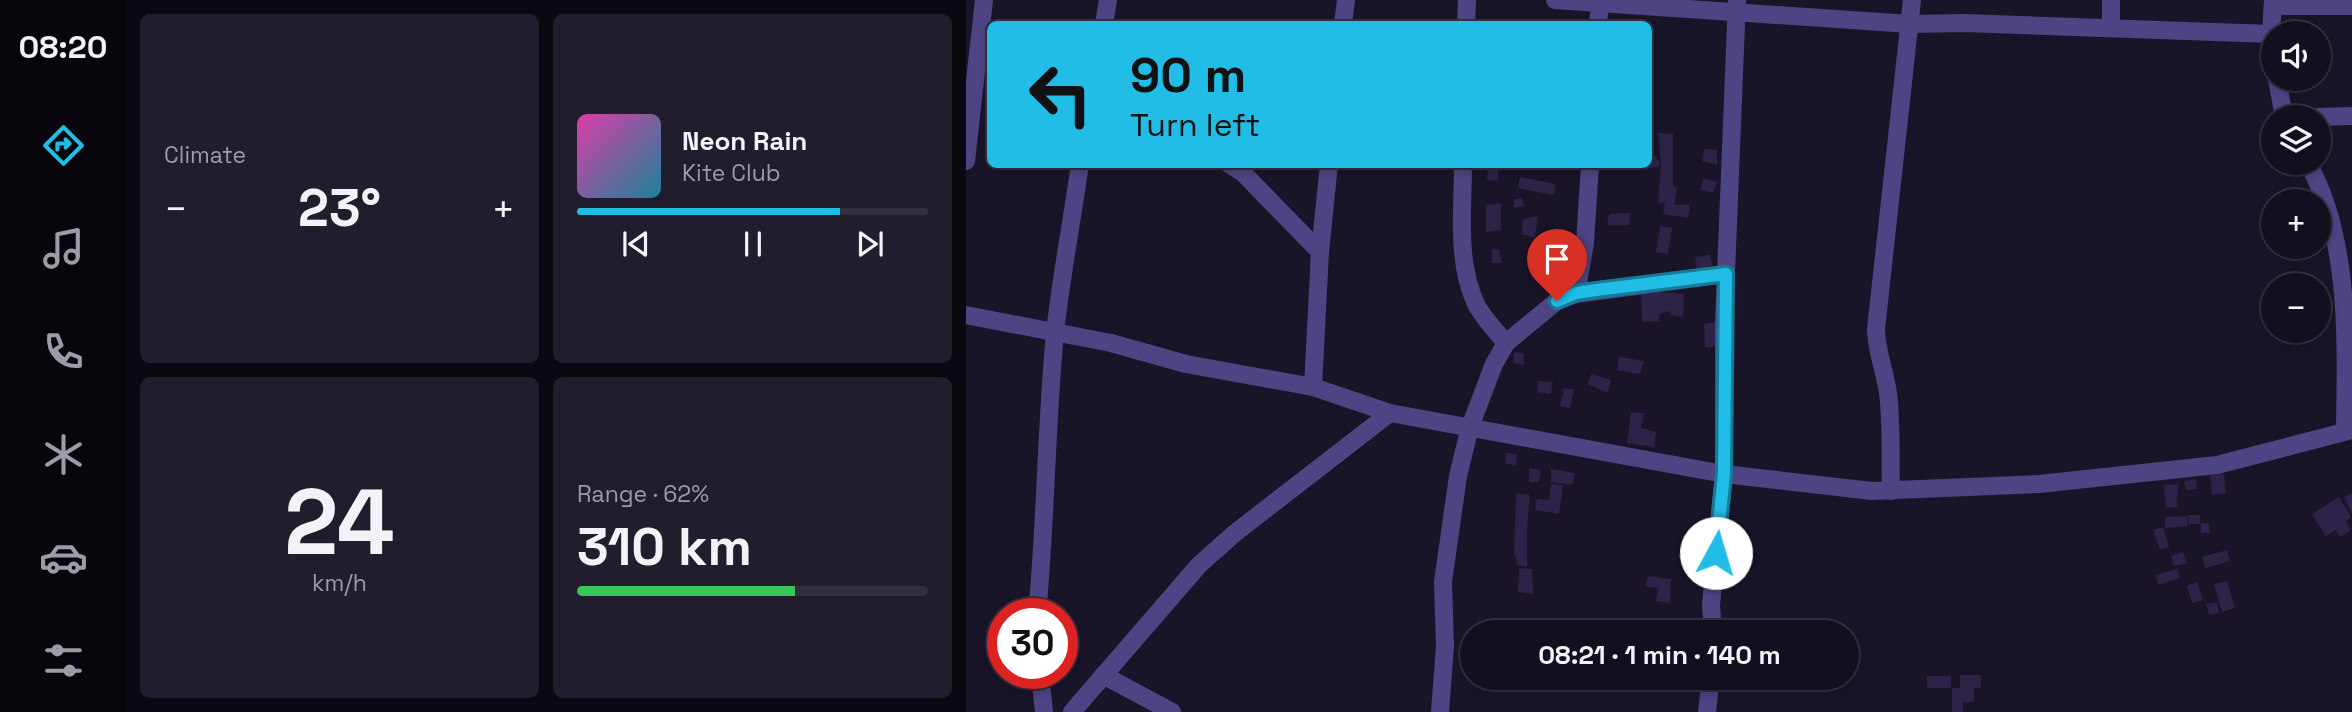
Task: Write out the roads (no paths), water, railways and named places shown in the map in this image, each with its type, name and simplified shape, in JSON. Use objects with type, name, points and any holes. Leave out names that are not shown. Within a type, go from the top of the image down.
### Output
[{"type":"street","points":[[966,161],[984,0]]},
{"type":"street","points":[[1104,21],[1108,0]]},
{"type":"street","points":[[1343,21],[1346,0]]},
{"type":"street","points":[[1466,21],[1467,0]]},
{"type":"street","points":[[1555,0],[1737,6],[1910,24],[2111,28],[2261,42]]},
{"type":"street","points":[[1891,491],[1888,395],[1876,343],[1876,329],[1912,0]]},
{"type":"street","points":[[2111,0],[2111,28]]},
{"type":"street","points":[[1598,21],[1600,3]]},
{"type":"street","points":[[2273,21],[2273,3],[2352,6]]},
{"type":"street","points":[[1712,620],[1711,605],[1724,474],[1726,274],[1737,6]]},
{"type":"street","points":[[2331,117],[2352,116]]},
{"type":"street","points":[[1038,598],[1055,331],[1079,168]]},
{"type":"street","points":[[1235,168],[1320,252]]},
{"type":"street","points":[[1313,387],[1320,252],[1329,168]]},
{"type":"street","points":[[1463,168],[1462,249],[1466,279],[1477,307],[1506,343]]},
{"type":"street","points":[[1576,293],[1585,243],[1590,168]]},
{"type":"street","points":[[966,315],[1055,331],[1186,363],[1313,387],[1390,413],[1724,474],[1891,491],[2039,484],[2217,465],[2349,431],[2344,295],[2330,209],[2314,175]]},
{"type":"street","points":[[1440,712],[1446,646],[1443,582],[1458,476],[1470,427],[1494,364],[1506,343],[1557,301],[1576,293],[1726,274]]},
{"type":"street","points":[[1072,712],[1199,565],[1235,533],[1390,413]]},
{"type":"street","points":[[1103,675],[1172,712]]},
{"type":"street","points":[[1042,689],[1044,712]]},
{"type":"street","points":[[1707,712],[1710,690]]}]
